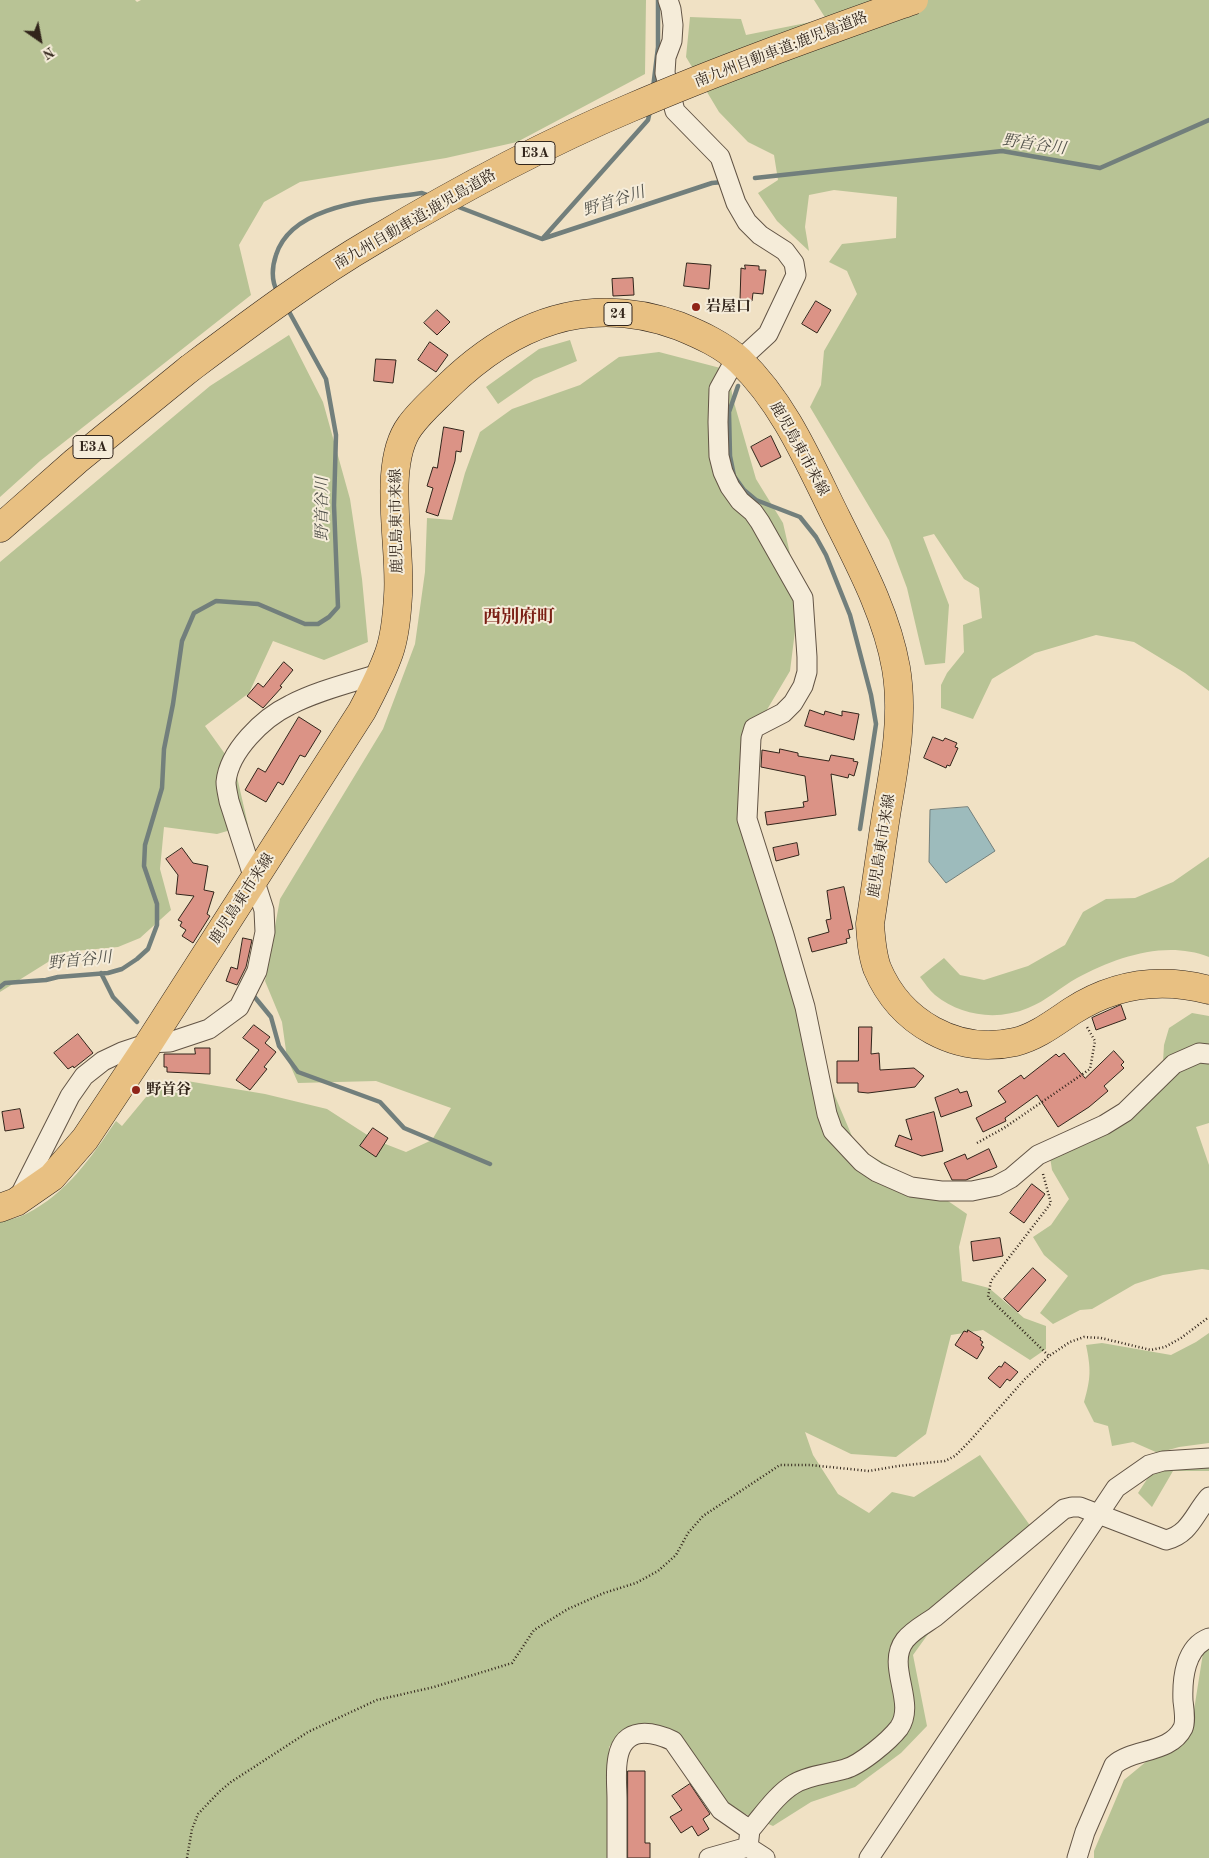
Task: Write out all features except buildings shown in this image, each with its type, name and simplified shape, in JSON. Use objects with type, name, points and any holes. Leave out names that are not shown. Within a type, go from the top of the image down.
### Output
[{"type":"main road","name":"南九州自動車道;鹿児島道路","points":[[0,528],[76,461],[189,369],[266,312],[374,240],[506,166],[629,108],[764,54],[915,0]]},
{"type":"main road","name":"鹿児島東市来線","points":[[8,1205],[52,1177],[85,1139],[149,1044],[362,712],[390,650],[399,594],[395,470],[401,441],[408,428],[453,382],[481,358],[514,336],[543,322],[564,316],[630,314],[662,320],[698,334],[726,349],[740,361],[763,387],[787,422],[855,556],[889,637],[896,671],[898,710],[896,752],[870,924],[872,947],[877,968],[896,1003],[927,1028],[950,1039],[975,1044],[997,1044],[1016,1042],[1036,1034],[1091,999],[1113,990],[1154,982],[1180,984],[1209,990]]},
{"type":"street","points":[[668,0],[673,25],[672,40],[666,57],[665,74],[675,111],[720,157],[736,203],[747,222],[760,235],[785,250],[794,263],[796,275],[768,334],[730,369],[719,389],[719,456],[723,472],[730,487],[740,501],[753,512],[760,522],[803,598],[807,672],[803,686],[793,703],[784,713],[754,728],[751,738],[747,819],[805,1007],[827,1114],[833,1131],[862,1162],[877,1172],[911,1187],[941,1191],[972,1191],[996,1186],[1011,1178],[1038,1156],[1104,1125],[1125,1112],[1174,1064],[1199,1053],[1209,1054]]},
{"type":"street","points":[[8,1205],[70,1096],[84,1076],[103,1061],[122,1052],[149,1044],[170,1042],[209,1029],[239,1006],[257,972],[265,932],[264,910],[228,801],[226,783],[231,764],[242,744],[263,724],[288,705],[314,694],[381,673]]},
{"type":"street","points":[[869,1858],[1116,1488],[1149,1466],[1163,1461],[1209,1458]]},
{"type":"street","points":[[709,1858],[749,1839],[784,1792],[794,1784],[804,1779],[854,1767],[898,1728],[905,1713],[899,1670],[900,1650],[904,1641],[1064,1510],[1080,1507],[1166,1540],[1176,1537],[1185,1530],[1209,1497]]},
{"type":"street","points":[[1077,1858],[1085,1832],[1114,1765],[1120,1759],[1168,1744],[1184,1726],[1183,1686],[1191,1652],[1199,1643],[1209,1638]]},
{"type":"street","points":[[617,1858],[617,1758],[625,1742],[632,1736],[643,1732],[662,1736],[673,1742],[721,1810],[765,1858]]},
{"type":"path","points":[[977,1144],[1004,1128],[1090,1068],[1095,1041],[1077,1008]]},
{"type":"path","points":[[1038,1156],[1051,1203],[991,1281],[988,1297],[1049,1356]]},
{"type":"path","points":[[187,1858],[192,1828],[198,1814],[231,1782],[308,1732],[377,1700],[434,1687],[512,1663],[534,1630],[568,1609],[604,1593],[636,1582],[658,1571],[676,1555],[688,1533],[702,1516],[780,1465],[810,1465],[869,1471],[945,1461],[955,1456],[968,1443],[1025,1379],[1049,1356],[1070,1342],[1084,1337],[1101,1338],[1151,1350],[1181,1338],[1209,1317]]},
{"type":"green space","points":[[0,0],[135,0],[137,2],[141,0],[646,0],[645,74],[517,142],[446,158],[300,182],[264,202],[239,245],[251,295],[40,461],[0,497]]},
{"type":"green space","points":[[814,0],[1209,0],[1209,691],[1185,673],[1134,642],[1096,635],[1035,653],[992,679],[973,719],[941,708],[941,685],[947,673],[964,652],[963,625],[982,618],[979,588],[964,579],[934,534],[923,537],[949,605],[945,663],[925,665],[907,588],[889,540],[810,407],[821,385],[824,351],[857,294],[847,271],[829,262],[842,244],[896,238],[897,197],[834,190],[809,195],[805,227],[809,251],[777,221],[758,193],[778,180],[774,155],[748,142],[719,112],[686,57],[690,17],[741,19],[746,35],[826,19]]},
{"type":"green space","points":[[289,335],[323,402],[350,499],[362,579],[368,642],[324,660],[273,641],[249,693],[205,726],[235,768],[248,825],[217,834],[164,827],[160,869],[171,910],[140,938],[118,947],[64,952],[0,992],[0,562],[210,386]]},
{"type":"green space","points":[[570,340],[577,361],[534,379],[498,404],[486,387],[539,349]]},
{"type":"green space","points":[[659,352],[728,370],[733,399],[756,479],[783,523],[791,558],[798,607],[790,671],[765,713],[745,787],[758,842],[792,925],[832,1089],[857,1148],[929,1188],[967,1214],[959,1247],[962,1281],[989,1288],[1024,1318],[1046,1326],[1046,1349],[1030,1360],[983,1330],[951,1335],[926,1434],[896,1457],[851,1454],[805,1432],[813,1455],[838,1494],[869,1513],[892,1492],[914,1497],[980,1455],[1041,1541],[944,1612],[913,1655],[927,1726],[901,1753],[855,1787],[811,1802],[773,1826],[741,1812],[724,1800],[680,1739],[653,1725],[626,1730],[609,1747],[608,1858],[0,1858],[0,1222],[26,1214],[54,1196],[87,1162],[116,1121],[122,1126],[151,1091],[187,1081],[265,1094],[327,1109],[375,1140],[406,1152],[432,1140],[451,1108],[376,1081],[298,1083],[287,1058],[282,1022],[265,981],[280,899],[383,729],[415,644],[425,572],[427,518],[452,520],[465,473],[480,432],[512,409],[580,385],[619,357]]},
{"type":"green space","points":[[1209,857],[1209,957],[1175,950],[1142,953],[1092,970],[1028,1008],[1016,1012],[992,1015],[968,1012],[956,1008],[935,995],[920,977],[944,958],[960,975],[984,980],[1028,966],[1065,945],[1083,912],[1106,899],[1135,898],[1173,882]]},
{"type":"green space","points":[[1192,1013],[1209,1016],[1209,1123],[1196,1127],[1209,1165],[1209,1270],[1202,1269],[1163,1275],[1135,1284],[1092,1309],[1080,1310],[1053,1324],[1040,1313],[1068,1276],[1044,1255],[1033,1237],[1051,1225],[1069,1199],[1052,1170],[1050,1157],[1117,1108],[1163,1062],[1164,1045],[1169,1028]]},
{"type":"green space","points":[[1209,1333],[1209,1443],[1179,1447],[1158,1453],[1133,1442],[1112,1446],[1108,1426],[1094,1422],[1084,1402],[1090,1374],[1086,1345],[1102,1343],[1171,1355]]},
{"type":"green space","points":[[1209,1456],[1209,1471],[1173,1471],[1152,1507],[1138,1493],[1157,1464]]},
{"type":"green space","points":[[1209,1646],[1209,1858],[1094,1858],[1094,1851],[1124,1780],[1165,1746],[1191,1729],[1203,1653]]},
{"type":"water","points":[[968,807],[995,851],[946,883],[929,862],[930,810]]},
{"type":"waterway","points":[[653,88],[658,47],[658,0]]},
{"type":"waterway","points":[[543,238],[648,120],[650,111]]},
{"type":"waterway","name":"野首谷川","points":[[755,178],[1002,151],[1100,168],[1209,120]]},
{"type":"waterway","name":"野首谷川","points":[[456,206],[542,239],[712,183],[723,182]]},
{"type":"waterway","name":"野首谷川","points":[[278,293],[274,284],[273,274],[276,255],[285,238],[299,224],[317,214],[360,202],[422,193],[430,196]]},
{"type":"waterway","name":"野首谷川","points":[[0,987],[5,983],[108,973],[122,969],[148,949],[157,925],[157,904],[144,866],[145,845],[162,788],[164,749],[182,641],[194,613],[216,601],[258,604],[305,624],[318,624],[329,617],[338,607],[334,505],[336,435],[326,379],[287,308]]},
{"type":"waterway","points":[[738,386],[729,412],[730,456],[734,476],[744,490],[756,500],[800,517],[816,537],[826,555],[850,615],[871,695],[876,724],[860,829]]},
{"type":"waterway","points":[[101,973],[113,997],[137,1022]]},
{"type":"waterway","points":[[253,995],[271,1017],[279,1046],[298,1072],[380,1102],[404,1128],[490,1164]]},
{"type":"place","name":"岩屋口","points":[[696,307]]},
{"type":"place","name":"野首谷","points":[[136,1090]]},
{"type":"district","name":"西別府町","points":[[519,617]]}]
